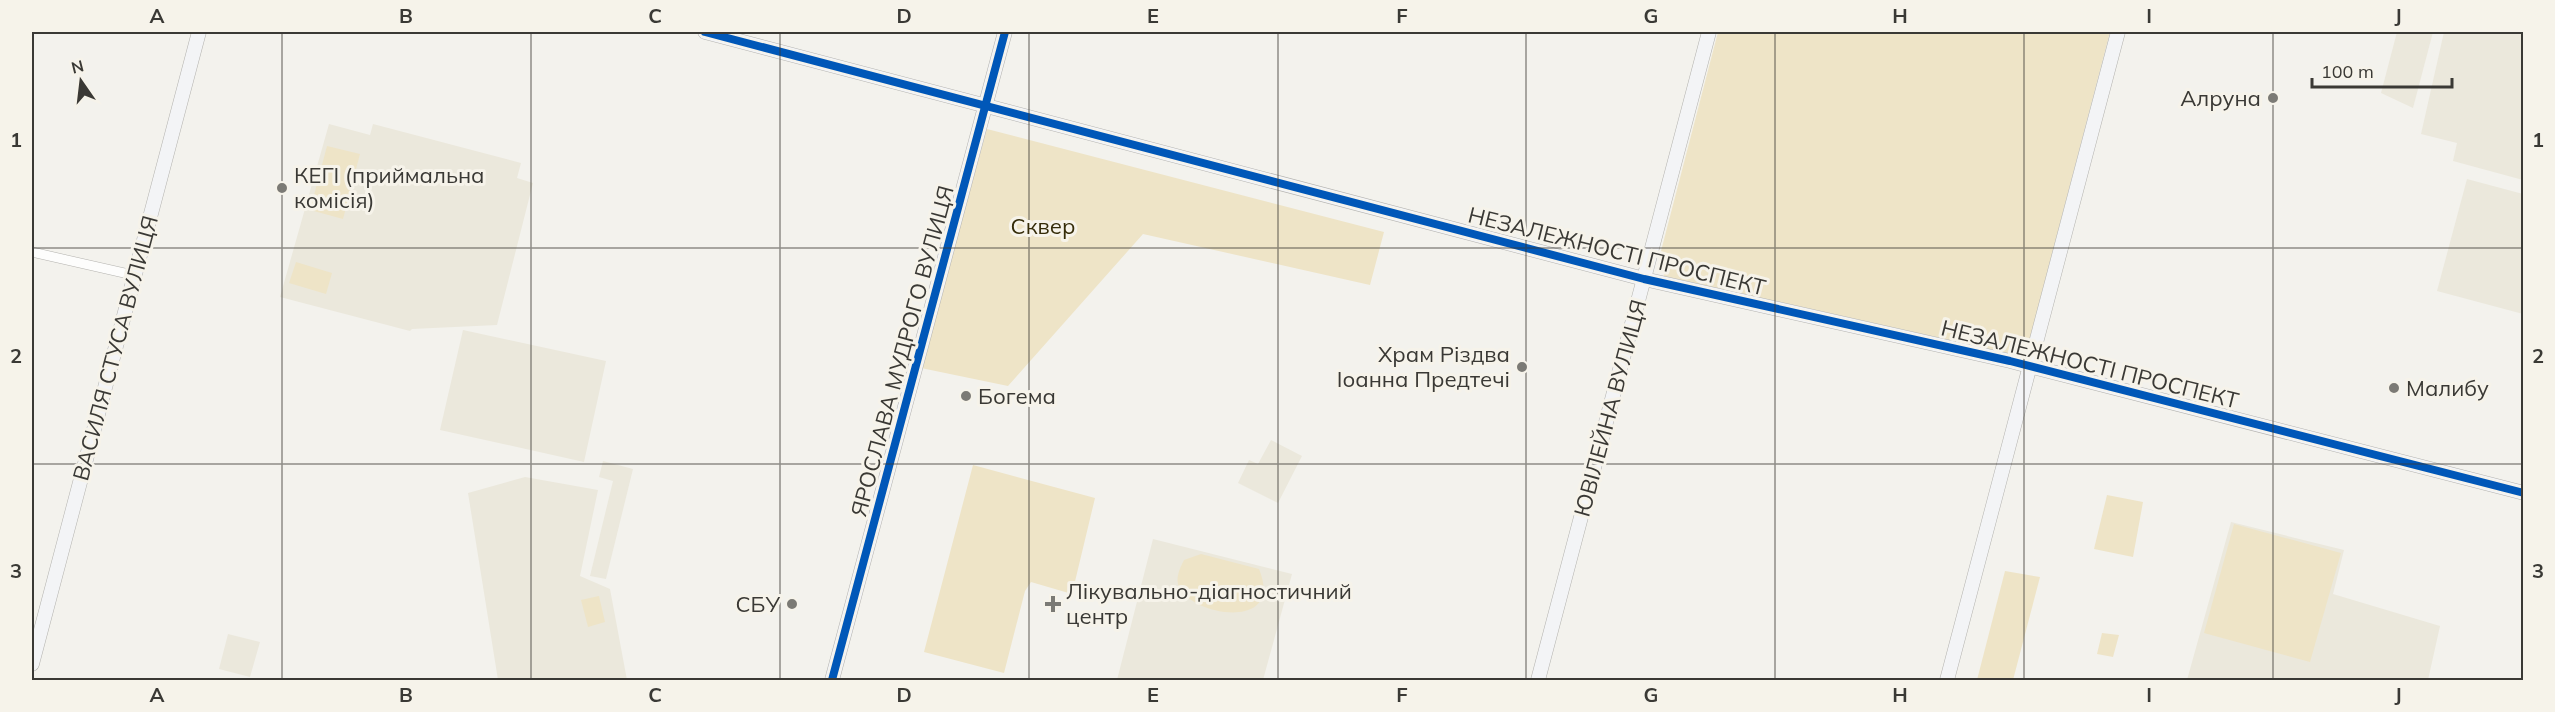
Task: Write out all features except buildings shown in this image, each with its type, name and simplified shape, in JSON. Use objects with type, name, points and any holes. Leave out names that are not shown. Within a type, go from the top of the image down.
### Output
[{"type":"street","name":"ВАСИЛЯ СТУСА ВУЛИЦЯ","points":[[32,664],[199,32]]},
{"type":"street","name":"НЕЗАЛЕЖНОСТІ ПРОСПЕКТ","points":[[705,32],[1644,279],[2030,366],[2523,493]]},
{"type":"street","name":"ЯРОСЛАВА МУДРОГО ВУЛИЦЯ","points":[[832,681],[1005,32]]},
{"type":"street","name":"ЮВІЛЕЙНА ВУЛИЦЯ","points":[[1538,681],[1708,32]]},
{"type":"street","points":[[1947,681],[2118,32]]},
{"type":"street","points":[[32,252],[133,275]]},
{"type":"shaded area","points":[[2397,32],[2433,32],[2413,108],[2381,93]]},
{"type":"shaded area","points":[[2444,32],[2523,32],[2523,180],[2453,161],[2457,143],[2421,134]]},
{"type":"shaded area","points":[[329,124],[370,135],[373,124],[521,163],[517,178],[533,183],[497,325],[412,329],[410,331],[280,297]]},
{"type":"shaded area","points":[[2467,179],[2523,194],[2523,314],[2437,291]]},
{"type":"shaded area","points":[[463,330],[606,361],[584,462],[440,430]]},
{"type":"shaded area","points":[[1271,440],[1302,456],[1278,503],[1238,483],[1249,460],[1258,464]]},
{"type":"shaded area","points":[[603,461],[633,469],[606,579],[590,576],[613,481],[599,477]]},
{"type":"shaded area","points":[[525,477],[598,490],[580,576],[610,589],[627,680],[498,680],[468,493]]},
{"type":"shaded area","points":[[2231,522],[2344,550],[2333,594],[2440,626],[2428,680],[2187,680]]},
{"type":"shaded area","points":[[1153,539],[1292,574],[1263,680],[1117,680]]},
{"type":"shaded area","points":[[228,634],[260,642],[250,677],[219,669]]},
{"type":"green space","points":[[1718,32],[2110,32],[2029,342],[2022,352],[2012,354],[1664,276],[1661,251]]},
{"type":"green space","name":"Сквер","points":[[987,129],[1384,232],[1370,285],[1143,234],[1008,386],[921,368]]},
{"type":"green space","points":[[327,146],[360,154],[343,219],[310,210]]},
{"type":"green space","points":[[296,262],[332,273],[326,294],[289,283]]},
{"type":"green space","points":[[973,465],[1095,498],[1072,594],[1031,582],[1025,591],[1004,673],[924,652]]},
{"type":"green space","points":[[2107,495],[2143,502],[2133,557],[2094,549]]},
{"type":"green space","points":[[2234,524],[2341,553],[2310,662],[2204,633]]},
{"type":"green space","points":[[1201,554],[1259,569],[1264,589],[1259,602],[1249,610],[1217,611],[1187,597],[1179,587],[1178,573],[1184,560]]},
{"type":"green space","points":[[2005,571],[2040,577],[2013,680],[1977,680]]},
{"type":"green space","points":[[599,596],[605,622],[588,627],[581,600]]},
{"type":"green space","points":[[2102,633],[2119,635],[2113,657],[2097,654]]},
{"type":"cycle path","points":[[705,32],[1644,279],[2010,361],[2524,493]]},
{"type":"cycle path","points":[[832,680],[1005,32]]},
{"type":"place","name":"Алруна","points":[[2273,98]]},
{"type":"place","name":"КЕГІ (приймальна комісія)","points":[[282,188]]},
{"type":"place","name":"Храм Різдва Іоанна Предтечі","points":[[1522,367]]},
{"type":"place","name":"Малибу","points":[[2394,388]]},
{"type":"place","name":"Богема","points":[[966,396]]},
{"type":"place","name":"СБУ","points":[[792,604]]},
{"type":"place","name":"Лікувально-діагностичний центр","points":[[1053,604]]}]
